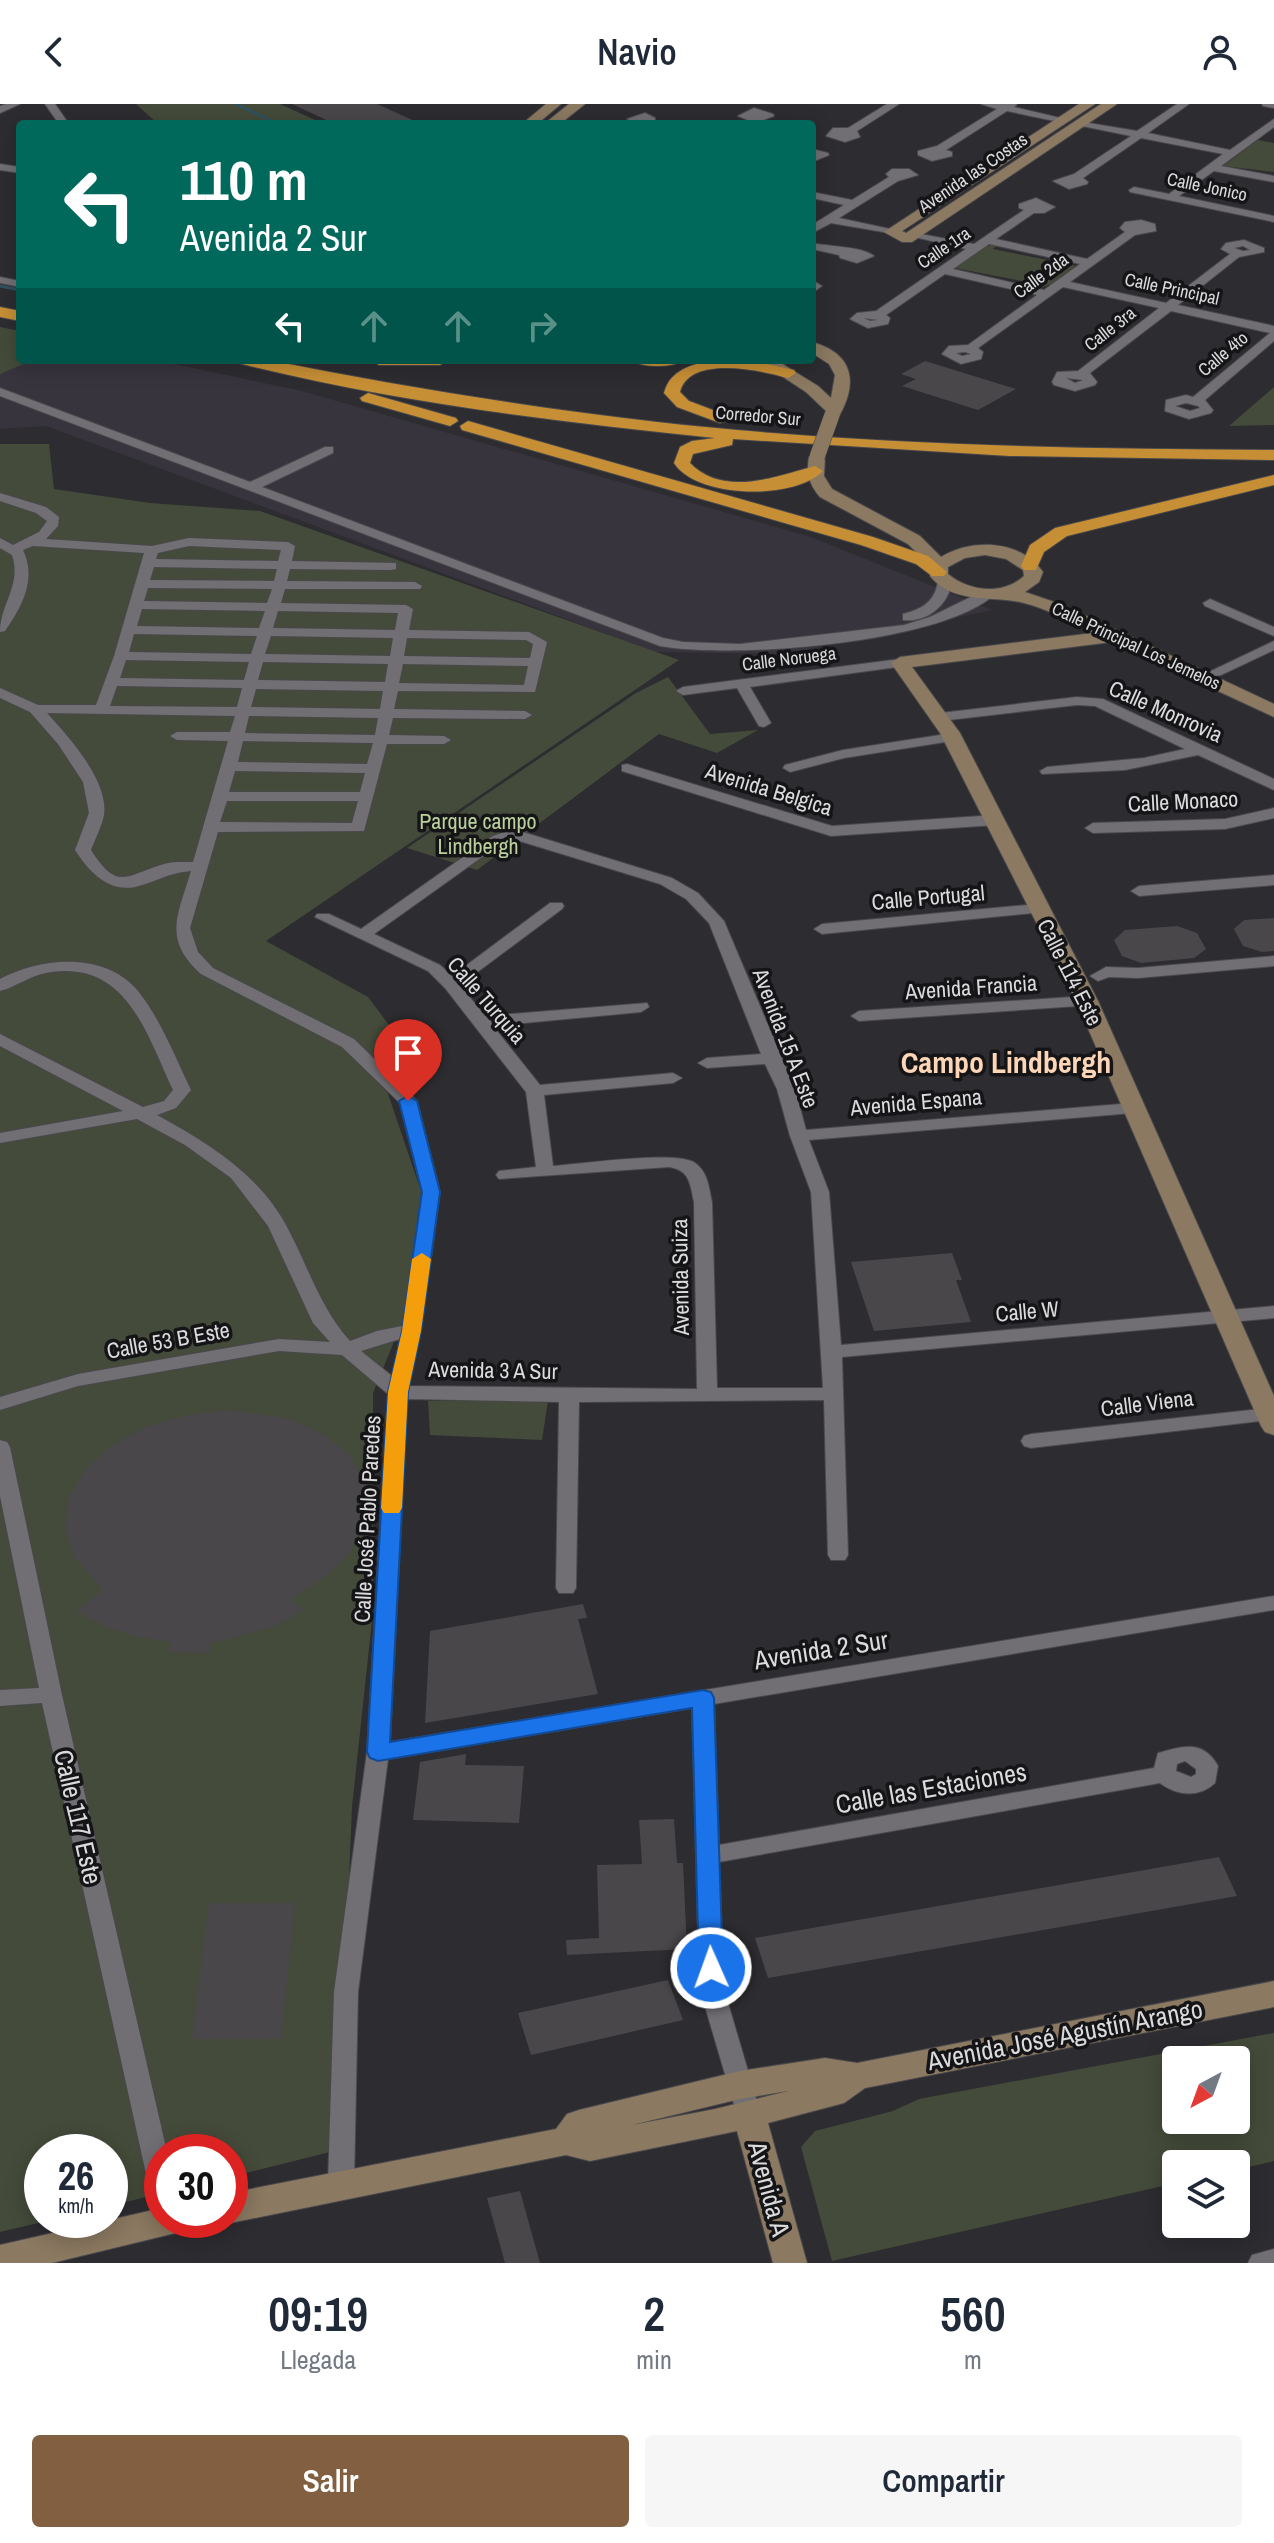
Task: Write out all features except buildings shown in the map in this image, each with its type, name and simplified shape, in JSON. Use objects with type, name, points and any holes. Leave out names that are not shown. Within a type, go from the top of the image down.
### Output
[{"type":"highway","points":[[238,364],[450,421]]},
{"type":"highway","name":"Corredor Sur","points":[[265,364],[572,417],[766,436],[1071,455],[1274,455]]},
{"type":"highway","name":"Corredor Sur","points":[[339,364],[443,384],[720,418],[1064,442],[1274,444]]},
{"type":"highway","points":[[720,418],[679,401],[672,393],[672,385],[689,372],[720,364],[751,364],[788,373]]},
{"type":"highway","points":[[468,426],[867,541],[922,560],[940,573]]},
{"type":"highway","points":[[766,436],[698,445],[686,451],[682,463],[699,477],[738,488],[767,487],[816,464]]},
{"type":"highway","points":[[1032,572],[1036,549],[1061,532],[1274,480]]},
{"type":"highway","points":[[867,541],[897,531]]},
{"type":"main road","points":[[534,120],[554,104]]},
{"type":"main road","points":[[556,120],[578,104]]},
{"type":"main road","name":"Avenida las Costas","points":[[902,233],[968,182],[1079,116],[1110,104]]},
{"type":"main road","name":"Avenida las Costas","points":[[902,233],[986,186],[1079,116]]},
{"type":"main road","points":[[968,182],[986,186]]},
{"type":"main road","points":[[816,353],[827,371]]},
{"type":"main road","points":[[772,364],[788,373],[833,412]]},
{"type":"main road","points":[[788,373],[842,371],[845,386],[816,464],[818,484],[833,498],[924,548],[940,573],[960,553],[985,550]]},
{"type":"main road","name":"Calle Principal Los Jemelos","points":[[897,531],[1017,557],[1032,572],[1044,591],[1219,679],[1274,711]]},
{"type":"main road","points":[[991,594],[1020,589],[1032,572]]},
{"type":"main road","name":"Calle Principal Los Jemelos","points":[[940,573],[968,591],[1038,601],[1114,636],[1152,647],[1188,671],[1274,698]]},
{"type":"main road","points":[[900,663],[1114,636],[1119,632],[1096,616]]},
{"type":"main road","name":"Calle 114 Este","points":[[900,663],[953,737],[1038,909],[1087,977],[1087,1001],[1271,1420]]},
{"type":"main road","name":"Avenida José Agustín Arango","points":[[248,2204],[566,2141],[590,2147],[744,2100],[832,2093],[857,2076],[1274,1994]]},
{"type":"main road","name":"Avenida A","points":[[744,2100],[790,2263]]},
{"type":"main road","points":[[0,2260],[144,2227]]},
{"type":"street","points":[[0,110],[15,104]]},
{"type":"street","points":[[762,112],[776,104]]},
{"type":"street","points":[[874,104],[892,106]]},
{"type":"street","points":[[986,104],[1079,116],[1141,133],[1234,151]]},
{"type":"street","points":[[1076,178],[1184,104]]},
{"type":"street","points":[[1267,104],[1274,105]]},
{"type":"street","points":[[940,149],[1010,105]]},
{"type":"street","points":[[850,131],[892,106]]},
{"type":"street","points":[[1170,198],[1274,122]]},
{"type":"street","points":[[1253,137],[1274,141]]},
{"type":"street","points":[[1212,167],[1274,179]]},
{"type":"street","points":[[816,228],[897,177]]},
{"type":"street","name":"Calle Jonico","points":[[1134,190],[1274,219]]},
{"type":"street","points":[[816,196],[854,204]]},
{"type":"street","name":"Calle 1ra","points":[[878,315],[1031,210]]},
{"type":"street","points":[[834,216],[972,250]]},
{"type":"street","name":"Calle 2da","points":[[970,349],[1133,231]]},
{"type":"street","points":[[986,240],[1090,263]]},
{"type":"street","points":[[816,247],[845,253]]},
{"type":"street","name":"Calle 3ra","points":[[1081,374],[1237,254]]},
{"type":"street","points":[[943,270],[1047,294]]},
{"type":"street","name":"Calle Principal","points":[[1061,283],[1274,333]]},
{"type":"street","name":"Calle 4to","points":[[1196,401],[1274,333]]},
{"type":"street","points":[[0,384],[635,635],[683,646],[740,648],[905,629],[927,623],[991,594]]},
{"type":"street","points":[[0,392],[257,484],[372,520],[648,628],[710,640],[903,619],[937,604],[944,593],[940,573]]},
{"type":"street","points":[[257,484],[329,450]]},
{"type":"street","points":[[0,497],[53,516],[52,529],[14,549]]},
{"type":"street","points":[[357,527],[372,520]]},
{"type":"street","points":[[0,542],[14,549],[21,557],[23,579],[10,616],[0,628]]},
{"type":"street","points":[[0,692],[35,709],[64,741],[91,782],[97,813],[83,850],[95,869],[113,881],[137,882],[166,868],[200,866],[290,548],[279,543],[189,542],[149,557],[30,542]]},
{"type":"street","points":[[102,708],[121,656],[149,557]]},
{"type":"street","points":[[285,564],[391,566]]},
{"type":"street","points":[[140,584],[415,586]]},
{"type":"street","points":[[1210,603],[1274,632]]},
{"type":"street","points":[[135,605],[406,609],[381,740],[359,828],[211,827]]},
{"type":"street","points":[[112,682],[530,689],[540,642],[529,636],[127,630]]},
{"type":"street","points":[[1219,679],[1274,645]]},
{"type":"street","points":[[121,656],[536,662]]},
{"type":"street","name":"Calle Noruega","points":[[683,691],[900,663]]},
{"type":"street","points":[[741,683],[764,723]]},
{"type":"street","name":"Calle Monrovia","points":[[940,717],[1077,701],[1098,702],[1274,785]]},
{"type":"street","points":[[35,709],[525,715]]},
{"type":"street","points":[[177,736],[444,740]]},
{"type":"street","points":[[790,768],[843,754],[953,737]]},
{"type":"street","points":[[1047,771],[1143,764],[1177,758],[1200,749]]},
{"type":"street","points":[[229,766],[374,769]]},
{"type":"street","name":"Avenida Belgica","points":[[627,768],[831,831],[996,820]]},
{"type":"street","points":[[220,796],[367,797]]},
{"type":"street","name":"Calle Monaco","points":[[1093,828],[1225,824],[1274,813]]},
{"type":"street","name":"Avenida 15 A Este","points":[[364,934],[498,839],[513,834],[666,881],[692,896],[716,921],[786,1089],[820,1192],[832,1352],[838,1555]]},
{"type":"street","name":"Calle José Pablo Paredes","points":[[200,866],[182,928],[192,958],[207,971],[348,1043],[408,1101],[431,1192],[411,1331],[398,1392],[378,1752],[346,1992],[341,2184]]},
{"type":"street","points":[[1139,891],[1274,880]]},
{"type":"street","points":[[451,984],[556,906]]},
{"type":"street","name":"Calle Portugal","points":[[822,929],[1038,909]]},
{"type":"street","name":"Calle Turquia","points":[[323,917],[434,968],[451,984],[535,1091]]},
{"type":"street","points":[[1087,977],[1129,977],[1138,973],[1274,961]]},
{"type":"street","points":[[0,986],[44,966],[70,965],[98,973],[126,989],[155,1035],[182,1090],[179,1097],[161,1110],[0,1138]]},
{"type":"street","name":"Avenida Francia","points":[[859,1016],[1087,1001]]},
{"type":"street","points":[[480,1022],[641,1007]]},
{"type":"street","name":"Avenida 3 A Sur","points":[[0,1039],[191,1141],[237,1174],[277,1225],[323,1323],[347,1349],[398,1392],[569,1396],[831,1394]]},
{"type":"street","points":[[707,1063],[771,1058]]},
{"type":"street","points":[[505,1175],[545,1170],[535,1091],[673,1078]]},
{"type":"street","name":"Avenida Espana","points":[[799,1136],[1133,1108]]},
{"type":"street","name":"Avenida Suiza","points":[[545,1170],[669,1162],[686,1164],[696,1173],[703,1202],[707,1394]]},
{"type":"street","name":"Calle W","points":[[832,1352],[1274,1312]]},
{"type":"street","points":[[347,1349],[384,1335],[411,1331]]},
{"type":"street","name":"Calle 53 B Este","points":[[0,1404],[78,1380],[279,1345],[347,1349]]},
{"type":"street","points":[[566,1588],[569,1396]]},
{"type":"street","name":"Calle Viena","points":[[1031,1441],[1271,1420]]},
{"type":"street","name":"Calle 117 Este","points":[[0,1447],[51,1695],[150,2134]]},
{"type":"street","name":"Avenida 2 Sur","points":[[378,1752],[1274,1603]]},
{"type":"street","points":[[0,1698],[51,1695]]},
{"type":"street","points":[[703,1698],[711,1968],[716,2003],[744,2100]]},
{"type":"street","name":"Calle las Estaciones","points":[[706,1856],[1165,1774]]},
{"type":"street","points":[[1261,2263],[1274,2260]]},
{"type":"shaded area","points":[[0,327],[16,330],[16,364],[174,364],[302,391],[811,537],[992,610],[787,654],[655,652],[46,426],[0,429]]},
{"type":"green space","points":[[136,104],[280,104],[315,120],[154,120]]},
{"type":"green space","points":[[1258,140],[1274,143],[1274,172],[1223,166]]},
{"type":"green space","points":[[996,246],[993,249],[1077,266],[1057,281],[1040,287],[955,268],[983,247]]},
{"type":"green space","points":[[0,327],[16,330],[16,364],[24,364],[0,374]]},
{"type":"green space","points":[[1274,387],[1274,425],[1229,426]]},
{"type":"green space","points":[[0,444],[49,444],[54,489],[150,503],[260,511],[679,660],[266,941],[368,997],[416,1061],[395,1067],[402,1078],[385,1085],[421,1191],[405,1315],[373,1393],[373,1611],[352,1807],[338,2150],[248,2172],[248,2134],[144,2134],[144,2198],[128,2202],[128,2134],[24,2134],[24,2226],[0,2232]]},
{"type":"green space","name":"Parque campo Lindbergh","points":[[668,677],[710,734],[758,730],[717,753],[659,734],[477,870],[407,848],[636,693]]},
{"type":"green space","points":[[428,1401],[548,1401],[542,1440],[430,1435]]},
{"type":"green space","points":[[1274,2033],[1274,2161],[1250,2167],[1250,2150],[1162,2150],[1162,2186],[832,2261],[801,2147],[815,2131],[893,2111],[919,2099],[1162,2054],[1162,2134],[1250,2134],[1250,2046],[1204,2046]]},
{"type":"waterway","points":[[236,104],[270,120]]},
{"type":"waterway","points":[[0,286],[16,289]]},
{"type":"slow traffic","points":[[391,1508],[398,1392],[422,1259]]},
{"type":"district","name":"Campo Lindbergh","points":[[1006,1063]]},
{"type":"route","points":[[408,1101],[431,1192],[411,1331],[398,1392],[378,1752],[703,1698],[711,1968]]}]
